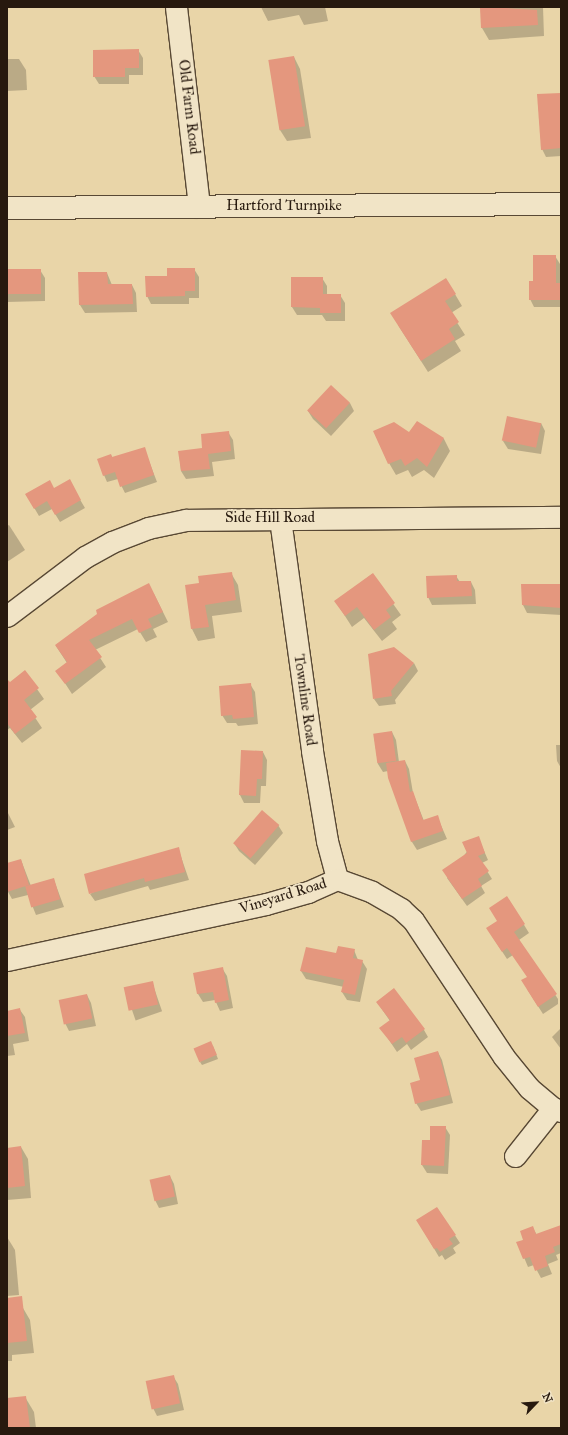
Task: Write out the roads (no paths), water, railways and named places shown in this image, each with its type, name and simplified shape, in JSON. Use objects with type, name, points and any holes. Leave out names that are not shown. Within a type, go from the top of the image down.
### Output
[{"type":"main road","name":"Hartford Turnpike","points":[[7,208],[561,204]]},
{"type":"street","name":"Old Farm Road","points":[[176,7],[199,206]]},
{"type":"street","name":"Side Hill Road","points":[[7,616],[85,557],[148,528],[186,520],[280,518],[561,517]]},
{"type":"street","name":"Townline Road","points":[[280,518],[312,751],[327,841],[337,879]]},
{"type":"street","name":"Vineyard Road","points":[[7,960],[266,904],[308,892],[337,879],[372,892],[401,909],[413,920],[504,1058],[529,1088],[557,1110],[515,1156]]}]
